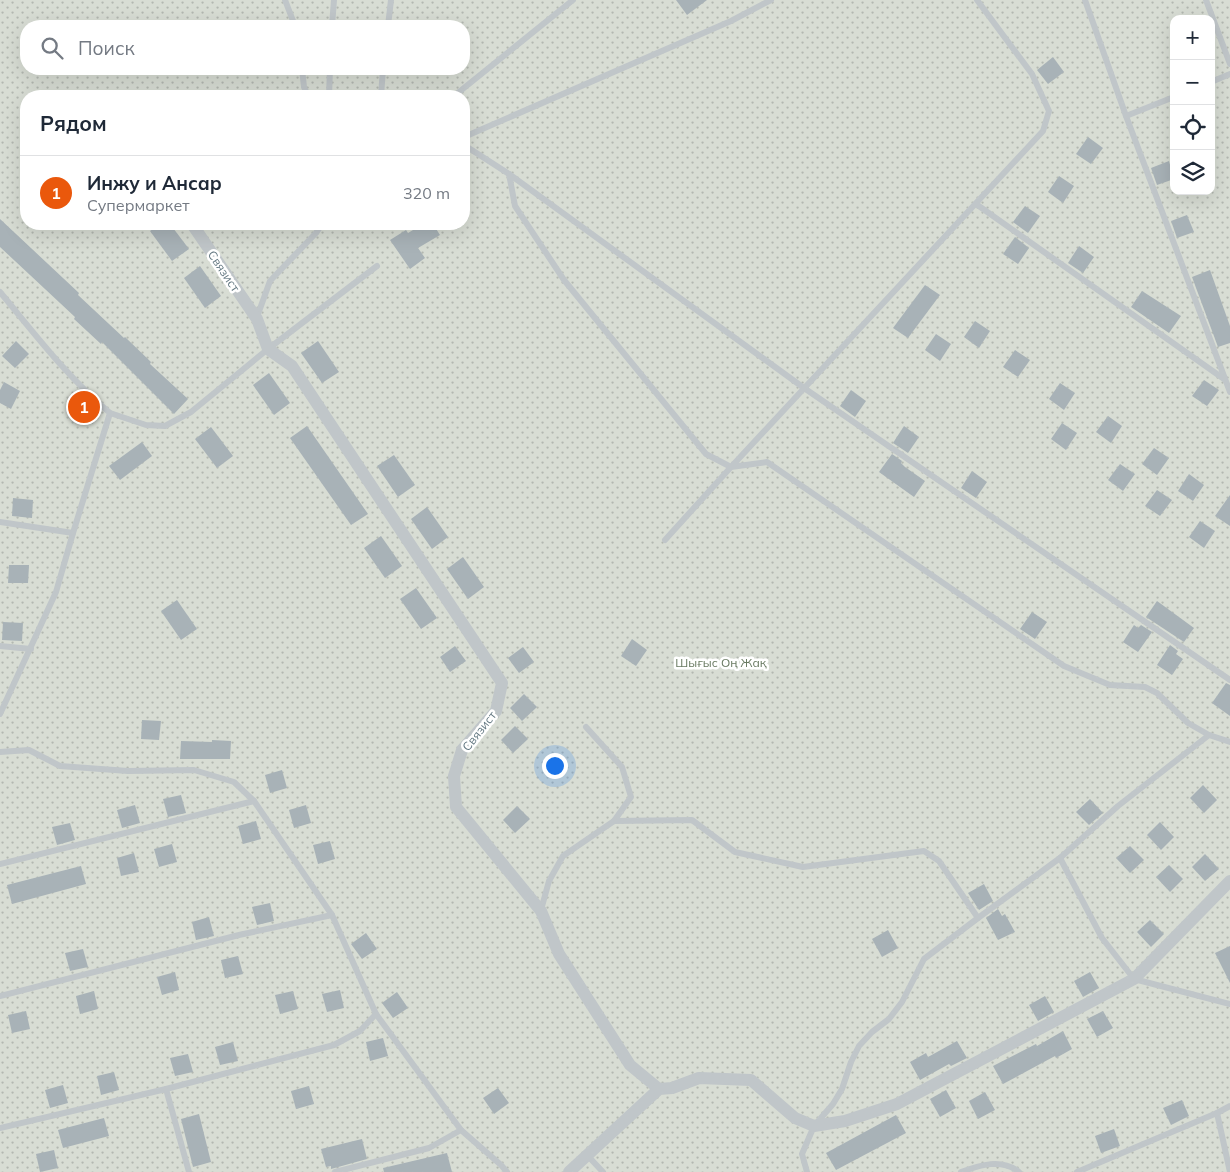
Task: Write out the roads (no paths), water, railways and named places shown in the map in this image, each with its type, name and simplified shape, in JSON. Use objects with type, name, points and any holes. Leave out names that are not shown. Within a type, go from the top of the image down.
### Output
[{"type":"street","name":"Связист","points":[[196,230],[257,318],[268,349],[292,366],[502,682],[496,711],[462,750],[454,776],[456,807],[541,911],[559,954],[630,1065],[659,1089]]},
{"type":"street","points":[[568,1172],[659,1089],[672,1088],[699,1078],[750,1080],[795,1118],[814,1126],[845,1122],[897,1104],[1134,978],[1230,881]]},
{"type":"lane","points":[[285,0],[293,20]]},
{"type":"lane","points":[[332,20],[334,0]]},
{"type":"lane","points":[[389,20],[391,0]]},
{"type":"lane","points":[[461,90],[573,0]]},
{"type":"lane","points":[[470,134],[731,22],[771,0]]},
{"type":"lane","points":[[665,540],[731,466],[1043,131],[1049,110],[1032,74],[977,0]]},
{"type":"lane","points":[[1084,0],[1230,392]]},
{"type":"lane","points":[[1206,0],[1230,64]]},
{"type":"lane","points":[[1215,80],[1230,74]]},
{"type":"lane","points":[[303,75],[305,90]]},
{"type":"lane","points":[[329,90],[330,75]]},
{"type":"lane","points":[[381,90],[383,75]]},
{"type":"lane","points":[[1126,116],[1170,99]]},
{"type":"lane","points":[[470,149],[509,174],[804,388],[1230,680]]},
{"type":"lane","points":[[509,174],[515,206],[564,280],[706,454],[731,466],[768,462],[1064,666],[1110,685],[1145,687],[1157,693],[1188,723],[1209,736],[1230,742]]},
{"type":"lane","points":[[976,204],[1225,379]]},
{"type":"lane","points":[[257,318],[270,280],[318,230]]},
{"type":"lane","points":[[0,292],[65,370],[110,413],[146,425],[164,426],[191,412],[268,349],[378,266]]},
{"type":"lane","points":[[0,714],[56,592],[110,413]]},
{"type":"lane","points":[[0,522],[73,533]]},
{"type":"lane","points":[[0,646],[31,649]]},
{"type":"lane","points":[[541,911],[549,881],[563,856],[614,820],[631,797],[622,767],[586,727]]},
{"type":"lane","points":[[807,1172],[802,1154],[814,1126],[833,1104],[842,1089],[850,1062],[859,1046],[872,1032],[889,1019],[902,1002],[924,959],[1060,858],[1118,806],[1209,736]]},
{"type":"lane","points":[[0,752],[29,750],[60,766],[128,771],[194,770],[234,782],[254,802],[332,915],[376,1014],[461,1130],[502,1165],[507,1172]]},
{"type":"lane","points":[[0,864],[254,802]]},
{"type":"lane","points":[[614,820],[692,820],[736,852],[803,868],[924,851],[939,861],[978,918]]},
{"type":"lane","points":[[1060,858],[1102,938],[1134,978],[1230,1004]]},
{"type":"lane","points":[[0,996],[239,936],[332,915]]},
{"type":"lane","points":[[0,1128],[166,1089],[334,1045],[360,1032],[376,1014]]},
{"type":"lane","points":[[166,1089],[189,1172]]},
{"type":"lane","points":[[1077,1172],[1217,1114],[1230,1106]]},
{"type":"lane","points":[[1217,1114],[1230,1172]]},
{"type":"lane","points":[[335,1172],[429,1148],[461,1130]]},
{"type":"lane","points":[[587,1155],[603,1172]]},
{"type":"lane","points":[[961,1172],[977,1166],[998,1163],[1016,1169],[1019,1172]]},
{"type":"place","name":"Инжу и Ансар","points":[[84,407]]},
{"type":"park label","name":"Шығыс Оң Жақ","points":[[721,662]]}]
